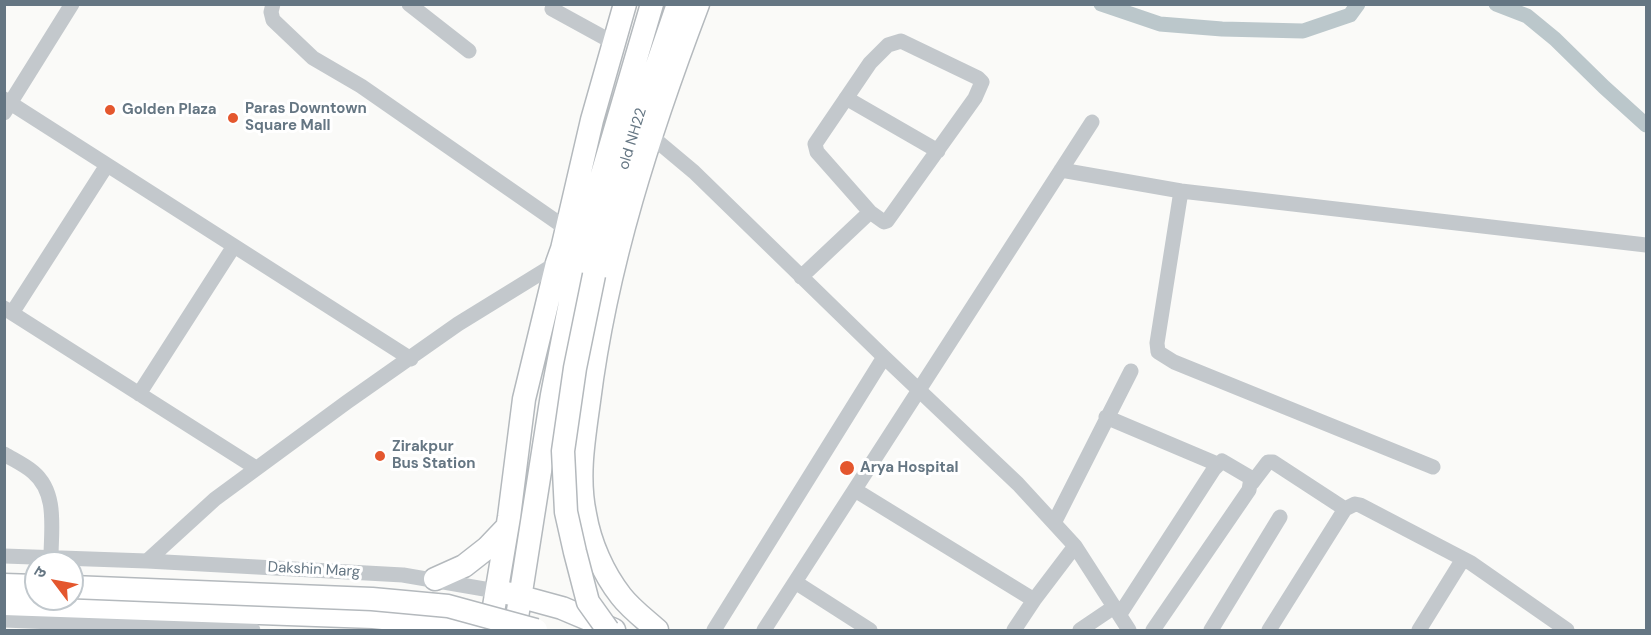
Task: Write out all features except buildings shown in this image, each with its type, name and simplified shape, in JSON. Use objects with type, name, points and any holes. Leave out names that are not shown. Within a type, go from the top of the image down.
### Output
[{"type":"highway","points":[[490,630],[507,527],[524,399],[592,120],[625,4]]},
{"type":"highway","points":[[515,630],[552,395],[581,246],[652,4]]},
{"type":"highway","name":"old NH22","points":[[608,630],[588,602],[575,552],[566,512],[563,451],[575,368],[594,275],[634,132],[678,4]]},
{"type":"highway","points":[[657,630],[622,596],[597,555],[585,513],[581,464],[601,322],[620,244],[651,136],[698,4]]},
{"type":"highway","points":[[435,579],[464,566],[487,548],[507,527]]},
{"type":"highway","points":[[4,585],[24,586]]},
{"type":"highway","name":"Dakshin Marg","points":[[84,587],[372,599],[438,605],[536,630]]},
{"type":"highway","name":"Dakshin Marg","points":[[496,591],[519,595],[562,608],[616,630]]},
{"type":"highway","points":[[4,604],[373,617],[452,625],[471,630]]},
{"type":"street","points":[[72,4],[7,105],[107,165],[411,358]]},
{"type":"street","points":[[273,4],[271,12],[273,20],[313,58],[361,86],[567,230]]},
{"type":"street","points":[[409,4],[469,51]]},
{"type":"street","points":[[552,9],[614,43]]},
{"type":"street","points":[[901,41],[982,82],[975,98],[938,151],[884,222],[870,212],[817,152],[815,144],[870,63],[888,45],[901,41]]},
{"type":"street","points":[[846,98],[938,151]]},
{"type":"street","points":[[764,630],[1092,122]]},
{"type":"street","points":[[651,136],[694,172],[1018,484],[1075,546],[1129,630]]},
{"type":"street","points":[[107,165],[8,311],[256,468]]},
{"type":"street","points":[[1061,170],[1181,191],[1647,245]]},
{"type":"street","points":[[1181,191],[1157,343],[1158,352],[1174,362],[1433,467]]},
{"type":"street","points":[[801,277],[870,212]]},
{"type":"street","points":[[139,394],[234,246]]},
{"type":"street","points":[[147,561],[215,499],[256,468],[458,324],[557,263]]},
{"type":"street","points":[[714,630],[884,357]]},
{"type":"street","points":[[1054,523],[1131,371]]},
{"type":"street","points":[[1106,417],[1217,464]]},
{"type":"street","points":[[4,454],[33,472],[46,487],[51,503],[51,551]]},
{"type":"street","points":[[1080,630],[1117,611],[1217,464],[1222,461],[1228,463],[1251,478],[1252,483]]},
{"type":"street","points":[[1153,630],[1268,462],[1273,462],[1345,509]]},
{"type":"street","points":[[855,490],[1034,600]]},
{"type":"street","points":[[1269,630],[1345,509],[1354,504],[1360,505],[1463,559],[1567,630]]},
{"type":"street","points":[[1211,630],[1280,517]]},
{"type":"street","points":[[1014,630],[1075,546]]},
{"type":"street","name":"Dakshin Marg","points":[[4,556],[24,557]]},
{"type":"street","name":"Dakshin Marg","points":[[84,559],[403,575],[496,591]]},
{"type":"street","points":[[1419,630],[1463,559]]},
{"type":"street","points":[[795,582],[870,630]]},
{"type":"street","points":[[4,620],[136,628],[253,630]]},
{"type":"waterway","points":[[1101,4],[1160,24],[1222,29],[1303,31],[1350,15],[1358,4]]},
{"type":"waterway","points":[[1496,4],[1527,16],[1555,39],[1646,125]]},
{"type":"place","name":"Golden Plaza","points":[[110,110]]},
{"type":"place","name":"Paras Downtown Square Mall","points":[[233,118]]},
{"type":"place","name":"Zirakpur Bus Station","points":[[380,456]]},
{"type":"place","name":"Arya Hospital","points":[[847,468]]}]
